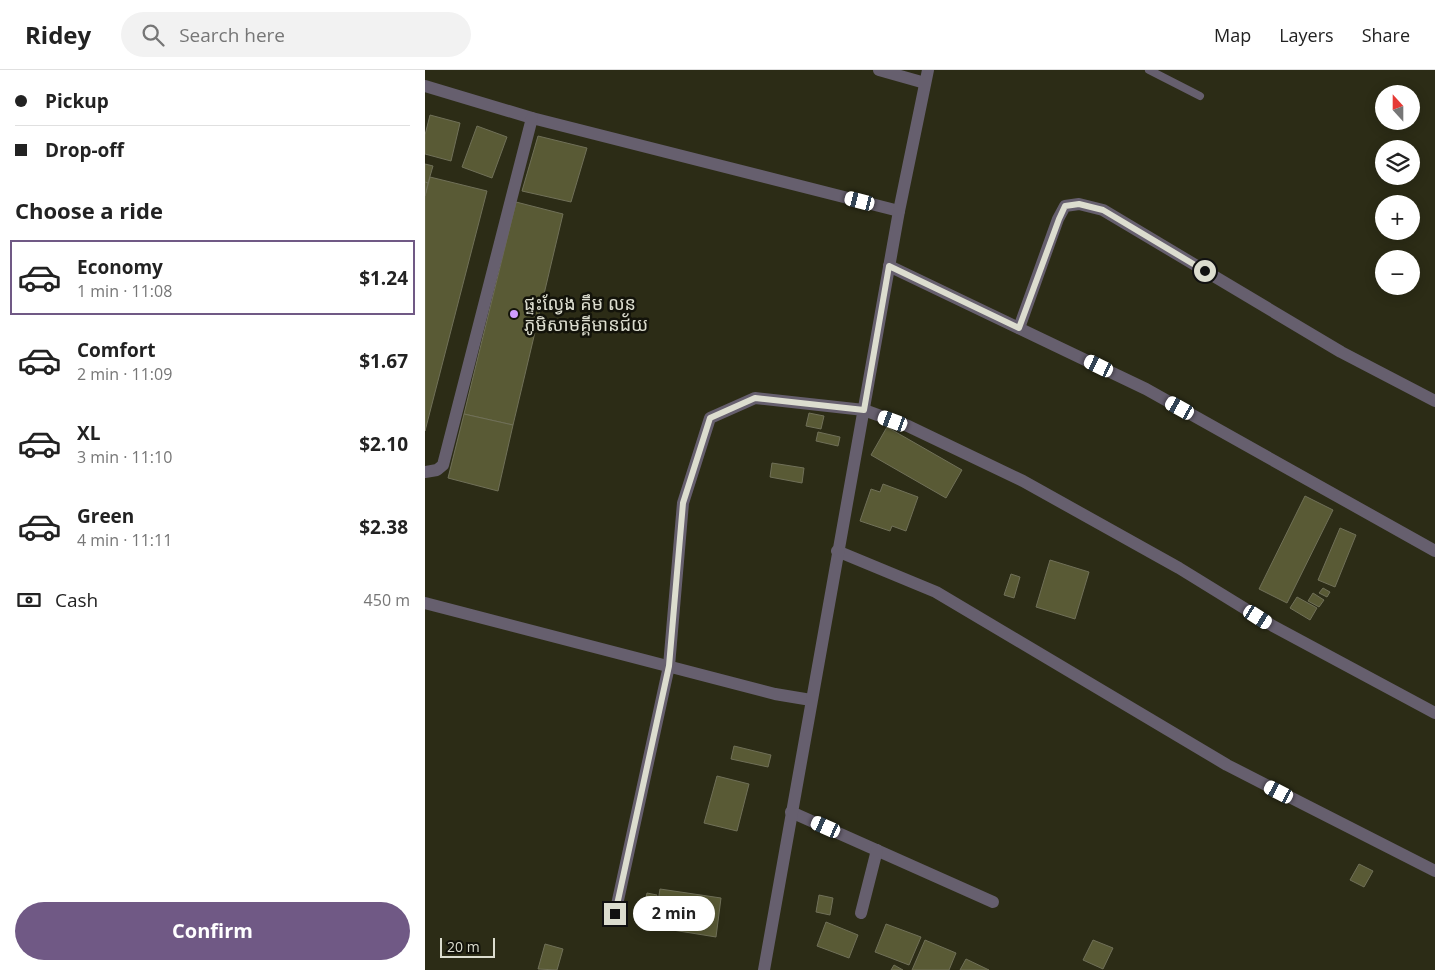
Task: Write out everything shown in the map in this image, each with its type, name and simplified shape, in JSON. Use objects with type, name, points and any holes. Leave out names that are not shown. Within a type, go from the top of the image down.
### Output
[{"type":"street","points":[[879,70],[925,83]]},
{"type":"street","points":[[764,970],[837,551],[899,211],[928,70]]},
{"type":"street","points":[[425,86],[532,118],[899,211]]},
{"type":"street","points":[[425,472],[437,470],[443,465],[532,118]]},
{"type":"street","points":[[1019,328],[1065,206],[1079,204],[1103,210],[1341,352],[1435,401]]},
{"type":"street","points":[[889,266],[1146,389],[1435,551]]},
{"type":"street","points":[[615,914],[669,666],[683,503],[710,418],[755,398],[864,410],[908,426],[1023,481],[1179,568],[1273,626],[1435,713]]},
{"type":"street","points":[[837,551],[937,592],[1227,765],[1435,871]]},
{"type":"street","points":[[425,603],[775,694],[811,700]]},
{"type":"street","points":[[791,812],[993,902]]},
{"type":"street","points":[[861,913],[877,850]]},
{"type":"lane","points":[[1149,70],[1200,96]]},
{"type":"building","points":[[430,115],[460,123],[451,161],[425,154],[425,135]]},
{"type":"building","points":[[477,126],[507,137],[492,178],[462,167]]},
{"type":"building","points":[[538,136],[587,148],[571,202],[522,191]]},
{"type":"building","points":[[425,164],[433,166],[428,183],[425,182]]},
{"type":"building","points":[[430,177],[487,191],[425,431],[425,196]]},
{"type":"building","points":[[425,182],[428,183],[425,196]]},
{"type":"building","name":"ផ្ទះល្វែង គឹម លន ភូមិសាមគ្គីមានជ័យ","points":[[516,202],[563,214],[513,425],[464,414]]},
{"type":"building","points":[[809,413],[824,416],[821,429],[806,426]]},
{"type":"building","points":[[464,414],[513,425],[498,491],[448,478]]},
{"type":"building","points":[[887,427],[962,470],[946,498],[871,455]]},
{"type":"building","points":[[818,432],[840,437],[838,446],[816,441]]},
{"type":"building","points":[[772,463],[804,468],[802,483],[770,477]]},
{"type":"building","points":[[883,484],[918,497],[906,531],[892,526],[890,531],[860,521],[871,489],[880,492]]},
{"type":"building","points":[[1305,496],[1333,510],[1287,603],[1259,589]]},
{"type":"building","points":[[1340,528],[1356,535],[1335,587],[1318,580]]},
{"type":"building","points":[[1050,560],[1089,572],[1075,619],[1036,607]]},
{"type":"building","points":[[1011,574],[1020,577],[1014,598],[1004,595]]},
{"type":"building","points":[[1323,588],[1330,592],[1327,597],[1319,593]]},
{"type":"building","points":[[1313,593],[1324,600],[1319,607],[1308,601]]},
{"type":"building","points":[[1297,597],[1317,608],[1310,620],[1290,608]]},
{"type":"building","points":[[734,746],[771,755],[768,767],[731,759]]},
{"type":"building","points":[[717,776],[749,784],[737,831],[704,823]]},
{"type":"building","points":[[1359,864],[1373,871],[1364,887],[1350,880]]},
{"type":"building","points":[[660,889],[721,898],[716,937],[654,927]]},
{"type":"building","points":[[647,893],[657,895],[650,927],[640,925]]},
{"type":"building","points":[[819,895],[833,898],[830,915],[816,912]]},
{"type":"building","points":[[826,922],[858,935],[849,958],[817,946]]},
{"type":"building","points":[[886,924],[921,937],[909,965],[875,952]]},
{"type":"building","points":[[925,940],[956,953],[949,970],[912,970]]},
{"type":"building","points":[[1093,940],[1113,948],[1103,969],[1083,960]]},
{"type":"building","points":[[545,944],[563,949],[557,970],[538,969]]},
{"type":"building","points":[[966,959],[989,970],[960,970]]},
{"type":"building","points":[[894,965],[903,970],[891,970]]},
{"type":"place","name":"ផ្ទះល្វែង គឹម លន ភូមិសាមគ្គីមានជ័យ","points":[[514,314]]},
{"type":"route","points":[[615,914],[669,666],[683,503],[694,462],[710,418],[755,398],[864,410],[889,266],[1019,328],[1065,206],[1079,204],[1103,210],[1205,271]]}]
